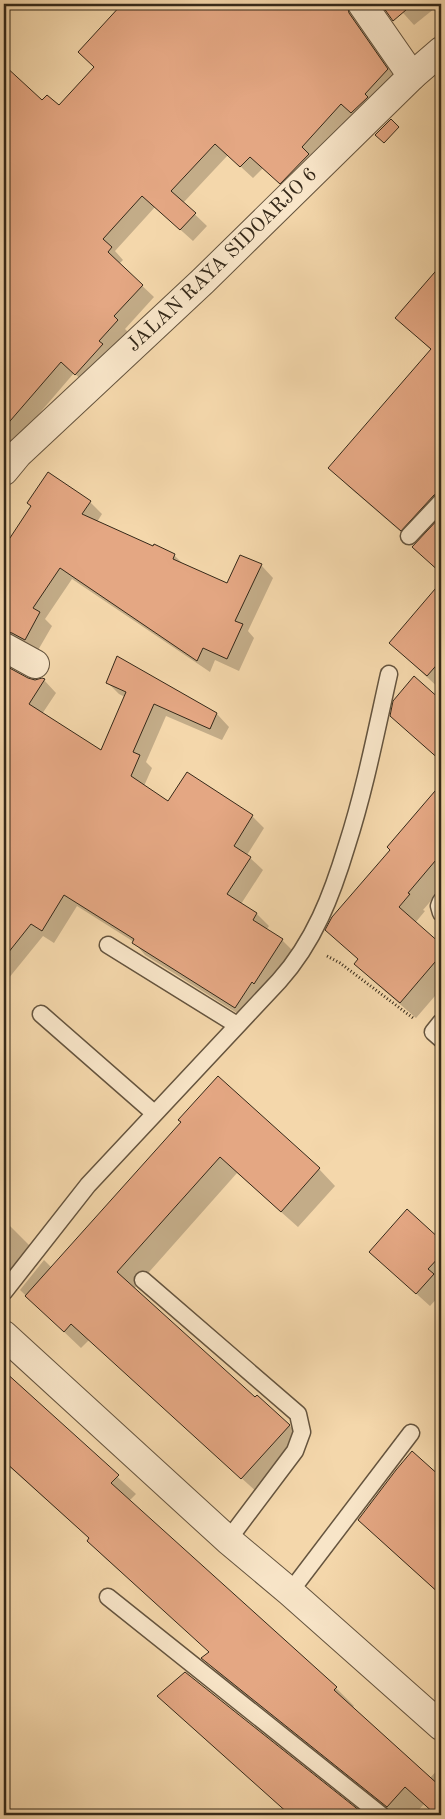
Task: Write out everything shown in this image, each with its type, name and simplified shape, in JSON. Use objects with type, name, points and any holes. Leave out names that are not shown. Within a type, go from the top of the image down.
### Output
[{"type":"street","points":[[362,4],[412,76]]},
{"type":"street","name":"JALAN RAYA SIDOARJO 6","points":[[4,471],[18,454],[210,275],[412,76],[441,50]]},
{"type":"street","points":[[4,647],[35,664]]},
{"type":"street","points":[[4,1335],[228,1540],[290,1592],[441,1726]]},
{"type":"lane","points":[[409,536],[441,502]]},
{"type":"lane","points":[[4,1292],[88,1185],[302,954],[338,877],[360,803],[390,674]]},
{"type":"lane","points":[[441,901],[439,906],[441,913]]},
{"type":"lane","points":[[108,945],[237,1025]]},
{"type":"lane","points":[[41,1014],[154,1113]]},
{"type":"lane","points":[[143,1280],[298,1414],[302,1432],[295,1451],[228,1540]]},
{"type":"lane","points":[[290,1592],[410,1432]]},
{"type":"lane","points":[[108,1597],[381,1815]]},
{"type":"path","points":[[302,954],[311,952],[320,954],[340,963],[438,1031]]},
{"type":"building","points":[[122,4],[347,4],[349,13],[388,69],[365,94],[368,97],[351,113],[341,104],[302,147],[309,154],[280,184],[250,157],[240,167],[215,144],[171,191],[196,213],[180,230],[142,196],[103,239],[112,247],[108,252],[143,285],[114,316],[118,320],[99,341],[103,344],[75,375],[61,362],[4,428],[4,65],[42,100],[47,95],[59,105],[94,67],[78,52]]},
{"type":"building","points":[[381,4],[413,4],[393,21]]},
{"type":"building","points":[[391,119],[399,127],[384,143],[375,135]]},
{"type":"building","points":[[441,265],[441,492],[434,495],[401,531],[328,468],[431,349],[395,318]]},
{"type":"building","points":[[48,472],[91,501],[82,514],[153,546],[154,544],[175,554],[173,559],[227,583],[240,555],[262,564],[235,621],[243,624],[227,659],[203,648],[197,661],[60,568],[33,608],[40,612],[25,640],[4,631],[4,547],[31,506],[27,503]]},
{"type":"building","points":[[441,516],[441,573],[412,547]]},
{"type":"building","points":[[441,582],[441,660],[427,676],[389,643]]},
{"type":"building","points":[[117,656],[217,713],[210,729],[154,704],[133,752],[140,755],[131,776],[168,801],[187,772],[253,815],[234,846],[251,857],[227,894],[257,913],[253,920],[283,939],[254,984],[252,982],[235,1008],[132,943],[134,939],[64,895],[42,931],[31,924],[4,958],[4,665],[28,678],[35,680],[45,679],[29,704],[101,750],[126,692],[106,683]]},
{"type":"building","points":[[414,676],[441,700],[441,761],[390,716],[393,701]]},
{"type":"building","points":[[441,784],[441,854],[408,893],[410,894],[399,907],[441,944],[441,955],[400,1003],[354,964],[358,959],[325,930],[332,917],[390,850],[387,847]]},
{"type":"building","points":[[218,1076],[320,1168],[281,1212],[220,1157],[117,1272],[255,1397],[257,1395],[290,1425],[241,1479],[71,1324],[64,1332],[25,1296],[181,1122],[178,1120]]},
{"type":"building","points":[[407,1209],[441,1240],[441,1255],[428,1269],[434,1274],[416,1294],[369,1252]]},
{"type":"building","points":[[4,1371],[119,1475],[111,1483],[337,1687],[334,1690],[441,1787],[441,1815],[436,1815],[405,1787],[387,1807],[201,1658],[209,1652],[87,1541],[89,1538],[4,1461]]},
{"type":"building","points":[[412,1451],[441,1477],[441,1595],[358,1520]]},
{"type":"building","points":[[185,1672],[365,1815],[290,1815],[157,1696]]}]
